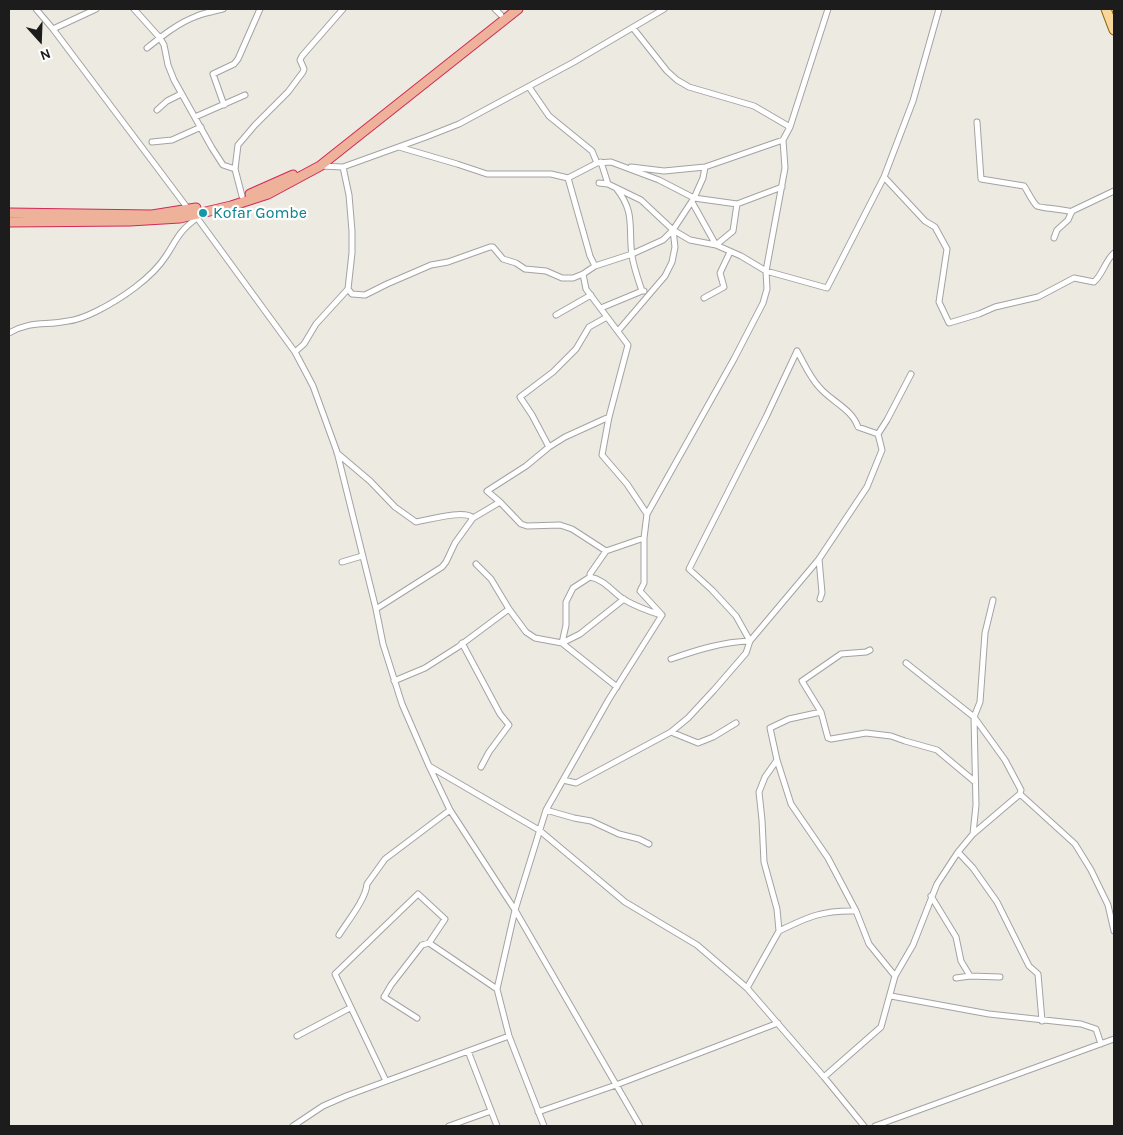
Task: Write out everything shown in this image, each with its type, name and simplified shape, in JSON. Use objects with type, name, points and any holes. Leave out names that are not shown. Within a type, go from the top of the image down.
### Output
[{"type":"highway","points":[[9,213],[194,214],[282,180],[321,158],[353,135],[498,12],[509,9]]},
{"type":"highway","points":[[9,222],[149,221],[230,206],[268,194],[320,166],[382,119],[518,9]]},
{"type":"main road","points":[[1106,9],[1114,30]]},
{"type":"street","points":[[36,9],[194,214],[295,352],[313,386],[337,452],[383,644],[402,704],[428,766],[450,810],[516,910],[640,1126]]},
{"type":"street","points":[[53,29],[96,9]]},
{"type":"street","points":[[134,9],[160,38],[166,52],[168,65],[182,94],[223,165],[235,169]]},
{"type":"street","points":[[147,48],[196,16],[223,9]]},
{"type":"street","points":[[224,105],[213,74],[234,64],[238,59],[260,9]]},
{"type":"street","points":[[242,196],[235,169],[238,145],[255,124],[288,92],[303,72],[304,69],[300,60],[302,56],[343,9]]},
{"type":"street","points":[[320,166],[344,167],[459,124],[633,28],[655,11],[664,9]]},
{"type":"street","points":[[662,615],[640,590],[644,584],[644,538],[647,514],[734,359],[763,303],[767,289],[766,271],[786,168],[783,140],[790,127],[828,9]]},
{"type":"street","points":[[599,183],[608,184],[641,200],[673,230],[690,240],[716,245],[742,256],[766,271],[827,288],[884,177],[913,101],[939,9]]},
{"type":"street","points":[[633,28],[677,80],[689,86],[754,106],[790,127]]},
{"type":"street","points":[[529,87],[548,116],[592,151],[608,184]]},
{"type":"street","points":[[156,110],[182,94]]},
{"type":"street","points":[[195,117],[245,95]]},
{"type":"street","points":[[977,122],[981,179],[1024,186],[1036,205],[1072,212]]},
{"type":"street","points":[[152,142],[172,140],[201,127]]},
{"type":"street","points":[[623,166],[664,171],[704,167],[783,140]]},
{"type":"street","points":[[399,147],[457,164],[482,174],[551,174],[568,178],[599,163],[611,162],[659,180],[693,200],[737,204],[782,187]]},
{"type":"street","points":[[295,352],[304,344],[316,324],[348,289],[352,254],[352,231],[344,167]]},
{"type":"street","points":[[348,289],[352,294],[365,295],[431,265],[448,262],[490,247],[493,247],[503,259],[516,263],[525,269],[546,271],[562,278],[573,278],[595,266],[632,254],[661,241],[673,230],[693,200],[703,178],[704,167]]},
{"type":"street","points":[[884,177],[925,221],[935,227],[943,241],[946,249],[939,302],[948,323],[995,307],[1038,297],[1074,278],[1094,282],[1100,277],[1109,258],[1114,253]]},
{"type":"street","points":[[568,178],[590,256],[595,266]]},
{"type":"street","points":[[616,188],[625,199],[629,209],[632,254],[642,291]]},
{"type":"street","points":[[1054,238],[1057,230],[1068,220],[1072,212],[1114,190]]},
{"type":"street","points":[[693,200],[716,245]]},
{"type":"street","points":[[716,245],[733,230],[737,204]]},
{"type":"street","points":[[9,333],[30,324],[70,321],[96,311],[120,298],[145,279],[166,257],[171,245],[194,214]]},
{"type":"street","points":[[618,331],[659,285],[672,265],[675,247],[673,230]]},
{"type":"street","points":[[704,298],[724,287],[720,273],[730,252]]},
{"type":"street","points":[[583,274],[586,289],[627,341],[628,345],[609,417],[602,452],[603,458],[627,484],[647,514]]},
{"type":"street","points":[[601,308],[642,291],[650,293]]},
{"type":"street","points":[[556,315],[591,296]]},
{"type":"street","points":[[549,447],[520,397],[553,372],[576,349],[589,327],[607,317]]},
{"type":"street","points":[[750,641],[736,616],[689,569],[766,417],[797,351],[819,388],[857,422],[858,427],[878,434]]},
{"type":"street","points":[[563,780],[576,783],[671,732],[688,718],[746,653],[750,641],[819,559],[868,487],[882,450],[878,434],[911,374]]},
{"type":"street","points":[[606,551],[572,529],[560,525],[527,526],[521,524],[487,490],[526,466],[549,447],[565,437],[609,417]]},
{"type":"street","points":[[337,452],[370,481],[395,507],[416,522],[462,514],[470,514],[473,518]]},
{"type":"street","points":[[376,609],[442,567],[455,543],[473,518],[500,502]]},
{"type":"street","points":[[562,643],[566,626],[566,602],[573,588],[590,577],[590,574],[606,551],[644,538]]},
{"type":"street","points":[[342,562],[362,556]]},
{"type":"street","points":[[819,559],[822,593],[820,599]]},
{"type":"street","points":[[476,564],[491,579],[508,609],[526,632],[535,638],[562,643],[617,687]]},
{"type":"street","points":[[590,577],[596,578],[624,599],[643,609],[662,615]]},
{"type":"street","points":[[562,643],[580,634],[624,599]]},
{"type":"street","points":[[973,834],[976,805],[974,718],[980,702],[985,633],[993,600]]},
{"type":"street","points":[[394,681],[425,668],[508,609]]},
{"type":"street","points":[[544,1126],[509,1036],[497,989],[516,910],[546,810],[617,687],[662,615]]},
{"type":"street","points":[[671,659],[708,647],[750,641]]},
{"type":"street","points":[[462,643],[500,714],[509,725],[489,752],[481,768]]},
{"type":"street","points":[[870,650],[841,654],[802,681],[820,712],[828,738],[866,733],[890,736],[937,750],[974,781]]},
{"type":"street","points":[[824,1077],[881,1027],[895,976],[913,945],[937,884],[958,852],[973,834],[1020,794],[1022,790],[1005,760],[974,718],[906,663]]},
{"type":"street","points":[[820,712],[789,719],[770,728],[777,760],[791,804],[828,858],[856,911],[869,944],[895,976]]},
{"type":"street","points":[[671,732],[698,743],[713,737],[736,723]]},
{"type":"street","points":[[747,988],[779,931],[778,909],[764,862],[762,820],[759,805],[759,792],[765,778],[777,760]]},
{"type":"street","points":[[428,766],[539,830],[624,902],[698,945],[747,988],[864,1126]]},
{"type":"street","points":[[1020,794],[1075,844],[1091,870],[1108,905],[1114,931]]},
{"type":"street","points":[[339,935],[367,889],[367,884],[385,859],[450,810]]},
{"type":"street","points":[[546,810],[591,821],[619,834],[639,839],[649,844]]},
{"type":"street","points":[[958,852],[973,868],[997,902],[1029,966],[1038,974],[1042,1021]]},
{"type":"street","points":[[386,1081],[335,974],[418,894],[445,919],[428,943]]},
{"type":"street","points":[[931,896],[956,937],[961,961],[970,976]]},
{"type":"street","points":[[779,931],[815,914],[840,910],[856,911]]},
{"type":"street","points":[[417,1018],[384,997],[422,944],[428,943],[497,989]]},
{"type":"street","points":[[956,978],[970,976],[1000,977]]},
{"type":"street","points":[[891,996],[989,1014],[1081,1024],[1094,1028],[1097,1031],[1101,1044]]},
{"type":"street","points":[[297,1036],[350,1008]]},
{"type":"street","points":[[538,1112],[616,1085],[778,1023]]},
{"type":"street","points":[[293,1126],[323,1106],[346,1096],[509,1036]]},
{"type":"street","points":[[875,1126],[1114,1040]]},
{"type":"street","points":[[468,1051],[497,1126]]},
{"type":"street","points":[[449,1126],[492,1111]]},
{"type":"place","name":"Kofar Gombe","points":[[203,213]]}]
